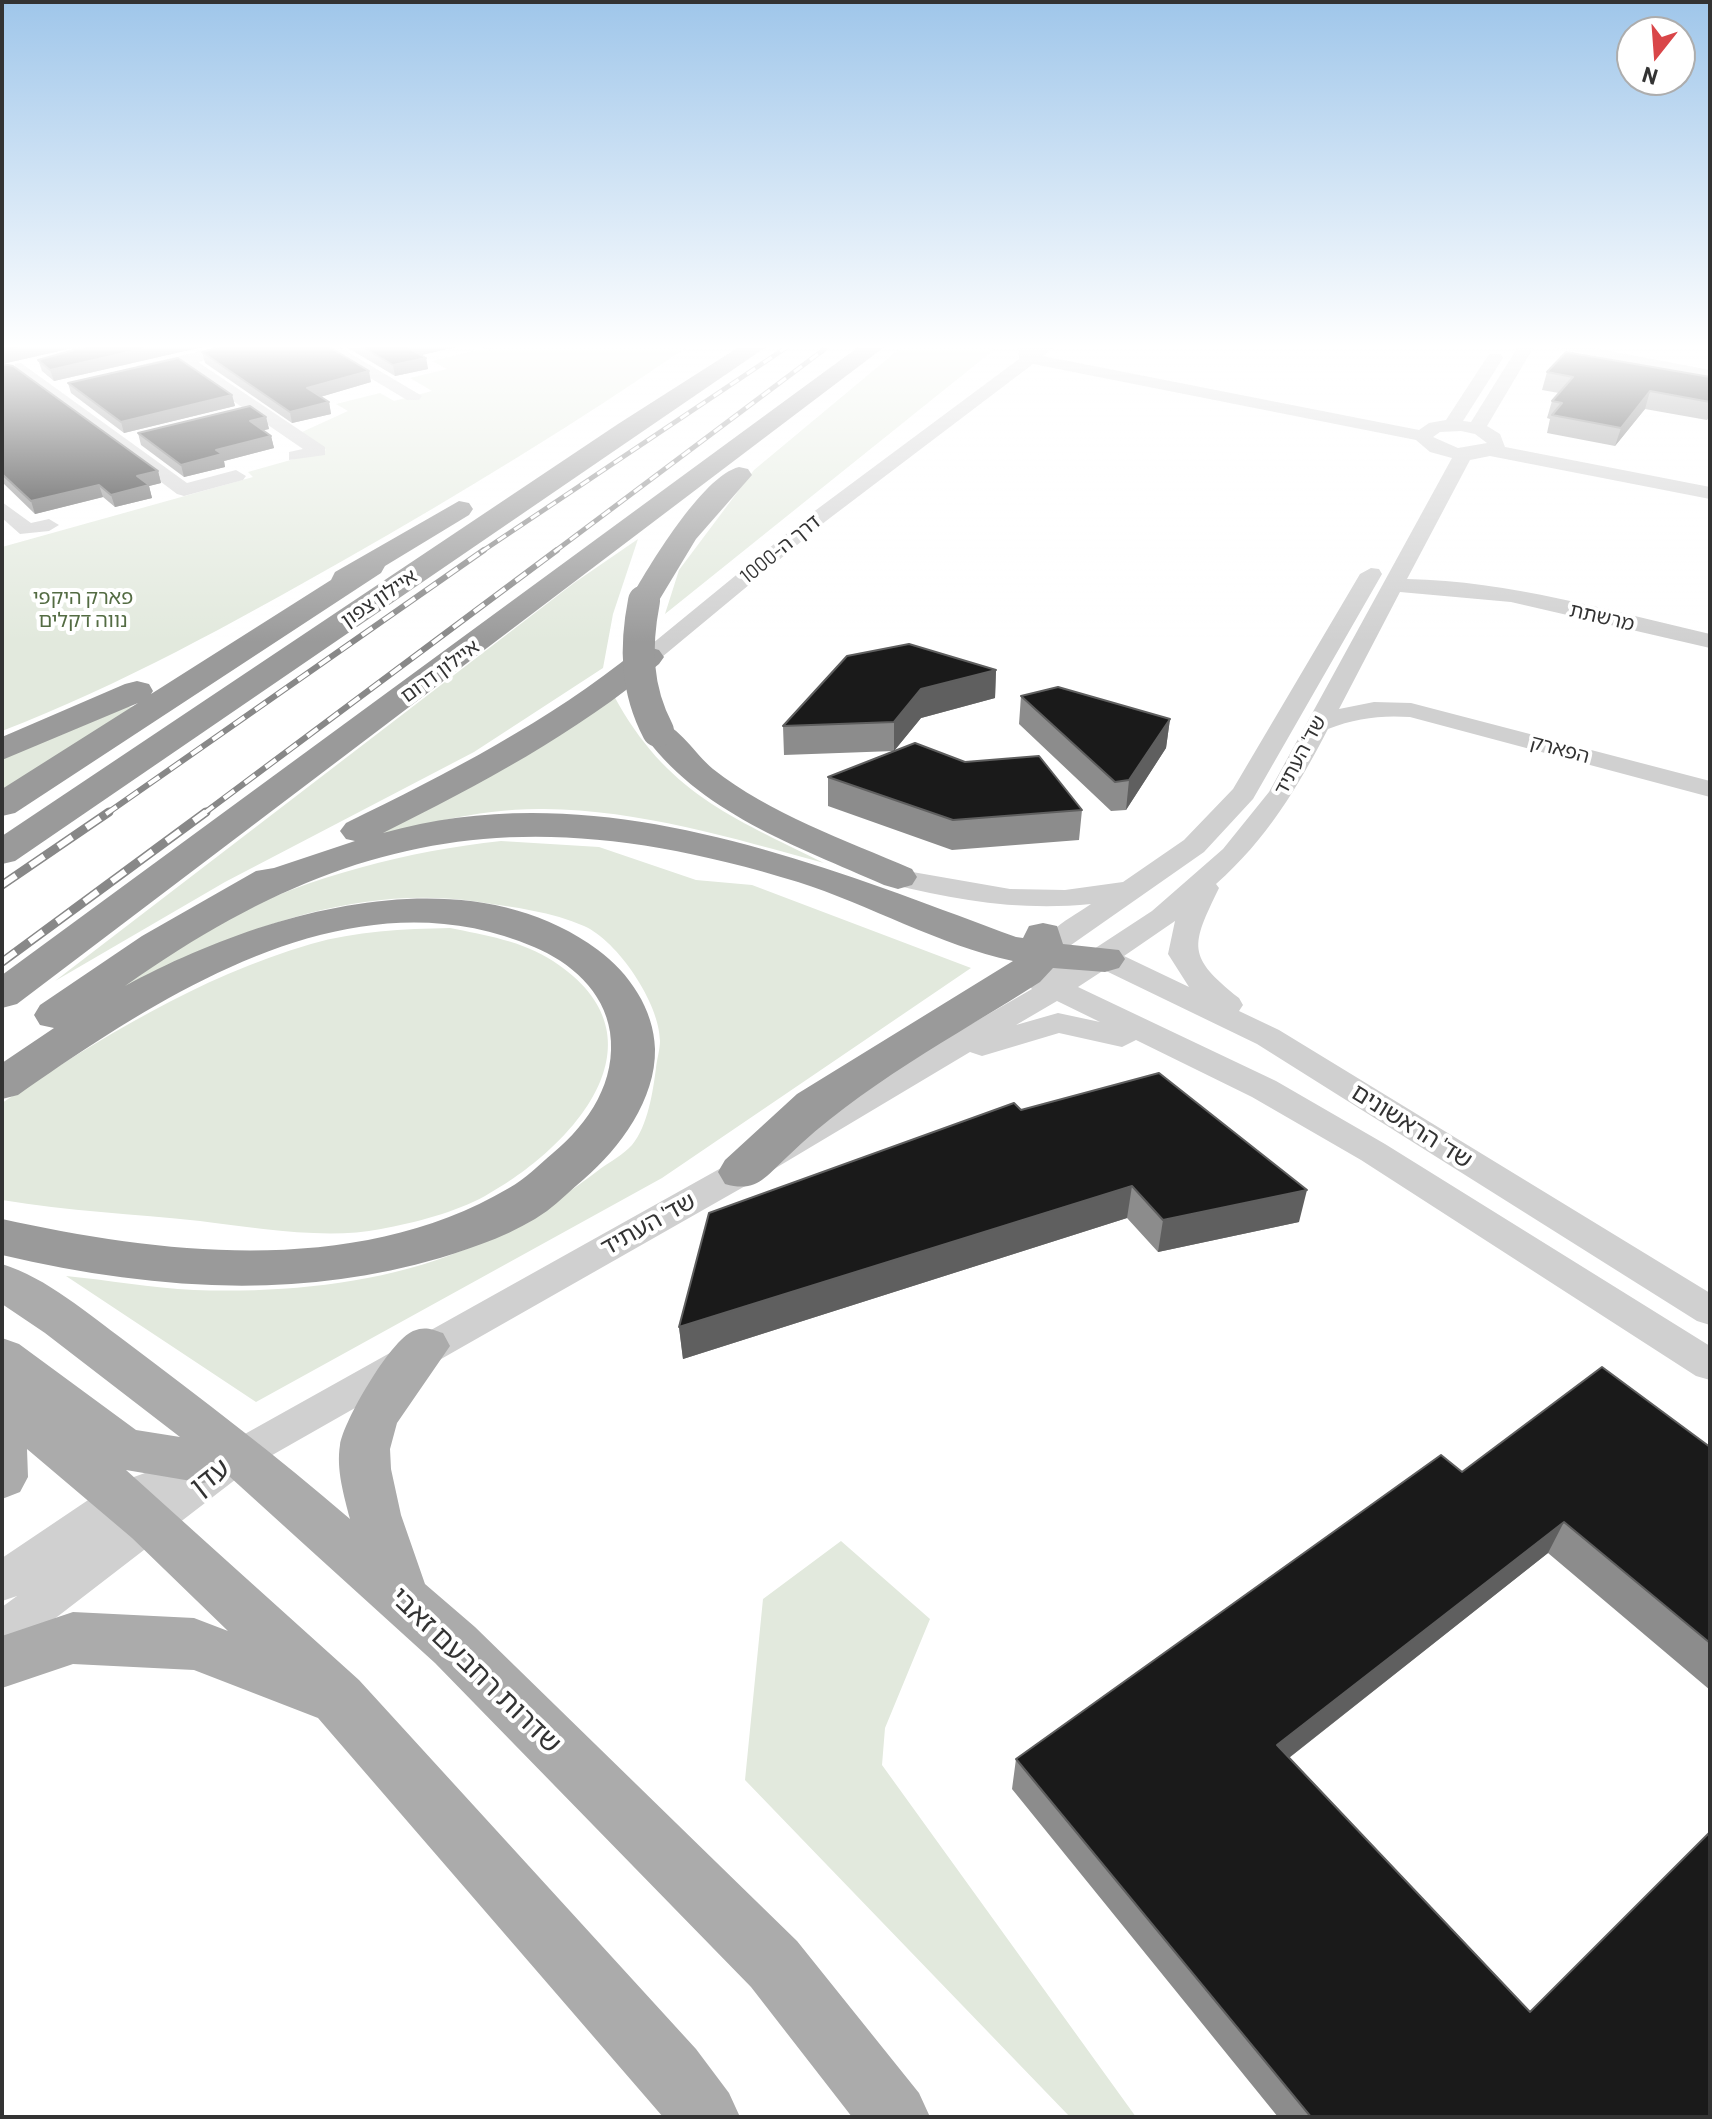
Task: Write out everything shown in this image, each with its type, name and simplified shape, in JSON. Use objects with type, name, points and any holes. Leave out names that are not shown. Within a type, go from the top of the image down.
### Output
[{"type":"highway","points":[[534,462],[563,444]]},
{"type":"highway","name":"איילון צפון","points":[[2,853],[605,444]]},
{"type":"highway","name":"איילון דרום","points":[[2,995],[743,444]]},
{"type":"highway","points":[[774,444],[690,525],[667,558],[644,601],[636,638],[642,693],[658,731],[679,759],[720,791],[901,878],[1046,958]]},
{"type":"highway","points":[[2,750],[160,680],[254,631],[471,502],[2,805]]},
{"type":"highway","points":[[2,1055],[143,953],[245,893],[486,765],[592,702],[648,657]]},
{"type":"highway","points":[[245,893],[392,841],[485,825],[550,823],[601,826],[674,840],[1046,958],[1105,959]]},
{"type":"highway","points":[[2,1084],[114,1010],[193,969],[292,931],[384,912],[424,911],[494,918],[553,939],[577,952],[611,983],[631,1023],[633,1048],[632,1068],[613,1114],[595,1141],[553,1183],[487,1223],[417,1248],[371,1260],[201,1267],[90,1255],[2,1237]]},
{"type":"highway","points":[[742,1172],[813,1105],[1046,958]]},
{"type":"main road","name":"שדרות רחבעם זאבי","points":[[2,1281],[62,1320],[239,1454],[455,1645],[774,1964],[895,2117]]},
{"type":"main road","points":[[403,1599],[369,1488],[364,1460],[367,1435],[380,1409],[426,1346]]},
{"type":"main road","points":[[2,1357],[124,1449],[203,1462],[239,1454]]},
{"type":"main road","points":[[2,1398],[138,1510],[339,1699],[672,2073],[705,2117]]},
{"type":"main road","points":[[2,1448],[2,1477]]},
{"type":"main road","points":[[2,1662],[73,1638],[194,1644],[339,1699]]},
{"type":"street","points":[[122,444],[184,490],[236,476]]},
{"type":"street","points":[[296,456],[318,451],[307,444]]},
{"type":"street","name":"דרך ה-1000","points":[[648,657],[819,517],[916,444]]},
{"type":"street","name":"שד' העתיד","points":[[1105,959],[1162,917],[1213,873],[1260,825],[1318,724],[1410,549],[1438,444]]},
{"type":"street","name":"שד' העתיד","points":[[239,1454],[426,1346],[742,1172],[921,1067],[1046,958],[1194,846],[1244,793],[1309,687],[1438,444]]},
{"type":"street","points":[[1465,444],[1494,446],[1710,484]]},
{"type":"street","points":[[1492,444],[1710,493]]},
{"type":"street","points":[[2,508],[27,530],[49,525]]},
{"type":"street","name":"מרשתת","points":[[1410,549],[1446,572],[1493,593]]},
{"type":"street","name":"מרשתת","points":[[1390,585],[1493,593],[1710,641]]},
{"type":"street","name":"הפארק","points":[[1348,666],[1376,691],[1411,710]]},
{"type":"street","name":"הפארק","points":[[1318,724],[1353,710],[1380,707],[1411,710],[1710,789]]},
{"type":"street","points":[[1213,873],[1187,922],[1182,955],[1185,967],[1268,1037]]},
{"type":"street","points":[[901,878],[975,896],[1047,901],[1086,898],[1139,886]]},
{"type":"street","points":[[1046,958],[1264,1089]]},
{"type":"street","name":"שד' הראשונים","points":[[1105,959],[1268,1037],[1710,1311]]},
{"type":"street","points":[[921,1067],[1058,1023],[1102,1030],[1264,1089]]},
{"type":"street","name":"שד' הראשונים","points":[[1264,1089],[1373,1152],[1710,1365]]},
{"type":"street","name":"עדן","points":[[2,1582],[239,1454]]},
{"type":"street","name":"עדן","points":[[2,1633],[138,1510]]},
{"type":"green space","name":"פארק היקפי נווה דקלים","points":[[318,444],[538,444],[432,509],[218,630],[90,694],[2,731],[2,547],[253,477],[248,472],[326,450]]},
{"type":"green space","points":[[785,444],[877,444],[665,614],[679,570],[754,470]]},
{"type":"green space","points":[[638,539],[613,614],[603,668],[474,752],[225,882],[55,981],[574,583]]},
{"type":"green space","points":[[614,696],[634,729],[679,779],[730,815],[824,863],[651,820],[544,809],[471,815],[353,844]]},
{"type":"green space","points":[[123,706],[136,707],[2,793],[2,756]]},
{"type":"green space","points":[[501,841],[599,847],[696,880],[752,885],[971,968],[662,1178],[256,1402],[66,1276],[162,1288],[226,1291],[323,1285],[387,1274],[448,1256],[508,1229],[564,1195],[629,1148],[638,1137],[649,1108],[660,1047],[658,1026],[645,992],[623,959],[597,934],[559,917],[442,898],[370,901],[265,926],[197,953],[144,982],[111,990],[211,927],[291,890],[395,859]]},
{"type":"green space","points":[[450,928],[516,944],[553,961],[588,992],[605,1024],[607,1057],[597,1090],[576,1121],[549,1150],[485,1196],[421,1220],[381,1229],[338,1233],[267,1230],[2,1200],[2,1103],[75,1056],[189,992],[269,958],[311,944],[362,933]]},
{"type":"green space","points":[[841,1541],[930,1619],[885,1728],[882,1765],[1136,2117],[1070,2117],[745,1780],[763,1599]]},
{"type":"building","points":[[2,444],[121,444],[158,471],[137,476],[149,485],[111,495],[99,485],[31,501],[2,474]]},
{"type":"building","points":[[153,444],[240,444],[216,450],[222,454],[181,465]]},
{"type":"building","points":[[909,644],[996,670],[921,689],[894,722],[783,726],[847,656]]},
{"type":"building","points":[[1058,687],[1170,719],[1129,780],[1115,782],[1021,696]]},
{"type":"building","points":[[915,743],[965,762],[1039,756],[1082,810],[953,820],[828,777]]},
{"type":"building","points":[[1159,1073],[1307,1190],[1163,1220],[1132,1186],[679,1327],[709,1213],[1014,1103],[1021,1110]]},
{"type":"building","points":[[1602,1367],[1710,1447],[1710,1643],[1564,1522],[1277,1745],[1530,2012],[1710,1832],[1710,2117],[1311,2117],[1016,1759],[1441,1455],[1462,1472]]},
{"type":"railway","points":[[481,552],[642,444]]},
{"type":"railway","points":[[554,552],[698,444]]},
{"type":"railway","points":[[106,814],[484,550]]},
{"type":"railway","points":[[203,814],[557,550]]},
{"type":"railway","points":[[2,885],[109,812]]},
{"type":"railway","points":[[2,962],[206,812]]}]
